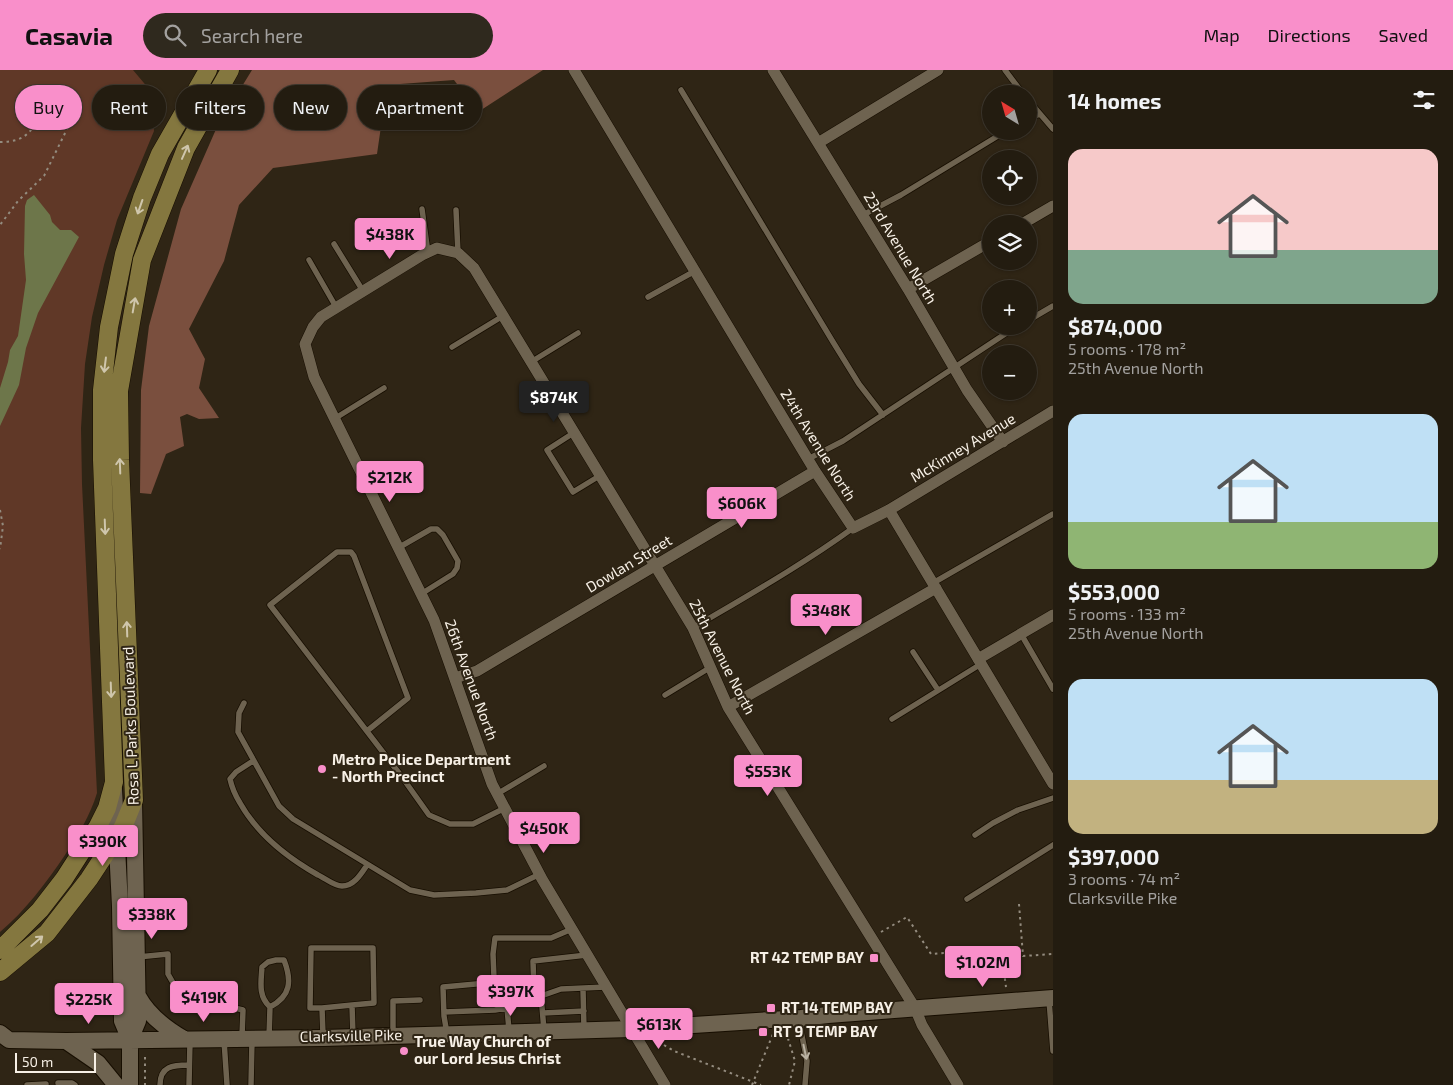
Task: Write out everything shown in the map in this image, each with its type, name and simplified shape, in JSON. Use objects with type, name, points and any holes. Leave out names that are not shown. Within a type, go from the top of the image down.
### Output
[{"type":"main road","name":"Rosa L Parks Boulevard","points":[[130,1040],[122,1021],[102,440],[102,390],[109,327],[124,254],[142,198],[160,154],[208,70]]},
{"type":"main road","name":"Rosa L Parks Boulevard","points":[[130,1040],[138,1021],[138,996],[134,800],[120,460],[119,391],[142,260],[186,148],[230,70]]},
{"type":"main road","points":[[0,950],[40,910],[64,879],[98,826],[107,808],[114,782]]},
{"type":"main road","points":[[0,972],[47,933],[117,838],[124,827],[134,800]]},
{"type":"main road","points":[[138,996],[148,1012],[168,1030],[187,1039]]},
{"type":"main road","name":"Clarksville Pike","points":[[3,1040],[323,1038],[584,1031],[801,1018],[1051,998]]},
{"type":"main road","points":[[130,1040],[130,1085]]},
{"type":"main road","points":[[66,1041],[98,1063],[116,1085]]},
{"type":"street","name":"24th Avenue North","points":[[574,70],[815,471],[853,528]]},
{"type":"street","name":"23rd Avenue North","points":[[773,70],[954,367],[1002,442]]},
{"type":"street","points":[[818,142],[938,70]]},
{"type":"street","points":[[1037,215],[1053,206]]},
{"type":"street","points":[[908,290],[982,247]]},
{"type":"street","points":[[336,308],[437,248],[458,253]]},
{"type":"street","name":"25th Avenue North","points":[[458,253],[474,268],[656,565],[693,628],[728,706],[915,1008],[922,1025],[958,1085]]},
{"type":"street","name":"26th Avenue North","points":[[336,308],[321,317],[313,327],[305,344],[314,377],[434,620],[492,784],[540,874],[665,1085]]},
{"type":"street","name":"McKinney Avenue","points":[[889,510],[1053,411]]},
{"type":"street","name":"Dowlan Street","points":[[455,678],[477,671],[815,471]]},
{"type":"street","points":[[853,528],[889,510],[1053,784]]},
{"type":"street","points":[[728,706],[935,586]]},
{"type":"street","points":[[980,662],[1020,634],[1053,616]]},
{"type":"lane","points":[[1005,70],[1016,85]]},
{"type":"lane","points":[[681,90],[859,384],[883,415]]},
{"type":"lane","points":[[1039,114],[1053,130]]},
{"type":"lane","points":[[863,215],[901,195],[991,140]]},
{"type":"lane","points":[[422,209],[428,253]]},
{"type":"lane","points":[[456,210],[458,253]]},
{"type":"lane","points":[[334,244],[363,291]]},
{"type":"lane","points":[[309,260],[336,308]]},
{"type":"lane","points":[[648,297],[695,271]]},
{"type":"lane","points":[[1037,315],[1053,306]]},
{"type":"lane","points":[[452,347],[503,316]]},
{"type":"lane","points":[[531,362],[578,333]]},
{"type":"lane","points":[[808,459],[843,441],[1003,335]]},
{"type":"lane","points":[[334,419],[384,388]]},
{"type":"lane","points":[[574,432],[547,450],[573,492],[601,475]]},
{"type":"lane","points":[[935,586],[1053,514]]},
{"type":"lane","points":[[693,628],[780,578],[853,528]]},
{"type":"lane","points":[[398,548],[431,529],[437,529],[443,535],[458,561],[457,568],[453,574],[421,594]]},
{"type":"lane","points":[[367,731],[408,698],[354,556],[351,552],[337,552],[270,605],[429,815],[450,824],[472,824],[504,808]]},
{"type":"lane","points":[[1020,634],[1053,690]]},
{"type":"lane","points":[[913,652],[938,690]]},
{"type":"lane","points":[[892,719],[980,662]]},
{"type":"lane","points":[[664,695],[711,668]]},
{"type":"lane","points":[[244,703],[239,713],[238,732],[280,806],[293,819],[410,890],[434,895],[507,890],[540,874]]},
{"type":"lane","points":[[253,761],[236,772],[230,779],[232,788],[245,811],[269,841],[310,870],[336,885],[342,886],[358,879],[367,865]]},
{"type":"lane","points":[[497,794],[544,766]]},
{"type":"lane","points":[[975,835],[1018,810],[1053,798]]},
{"type":"lane","points":[[967,899],[1053,845]]},
{"type":"lane","points":[[509,1032],[508,1008],[504,988],[494,978],[493,954],[495,938],[551,938],[572,929]]},
{"type":"lane","points":[[310,948],[373,948],[374,1003],[322,1008],[310,1008],[310,948]]},
{"type":"lane","points":[[137,957],[168,954],[168,974],[184,1002],[214,1003],[243,1010],[251,1085]]},
{"type":"lane","points":[[544,1032],[541,996],[534,990],[533,960],[587,955]]},
{"type":"lane","points":[[284,960],[288,969],[289,985],[286,996],[270,1007],[264,1002],[260,992],[262,967],[268,962],[284,960]]},
{"type":"lane","points":[[447,1034],[443,987],[487,983],[494,978]]},
{"type":"lane","points":[[541,996],[561,989],[606,987]]},
{"type":"lane","points":[[583,989],[584,1031]]},
{"type":"lane","points":[[1051,998],[1053,1051]]},
{"type":"lane","points":[[393,1036],[392,1001],[420,1000]]},
{"type":"lane","points":[[352,1005],[353,1037]]},
{"type":"lane","points":[[269,1038],[270,1007]]},
{"type":"lane","points":[[322,1008],[323,1038]]},
{"type":"lane","points":[[444,1012],[508,1008]]},
{"type":"lane","points":[[543,1013],[584,1010]]},
{"type":"lane","points":[[801,1018],[801,1031],[807,1061],[805,1085]]},
{"type":"lane","points":[[187,1039],[189,1085]]},
{"type":"lane","points":[[224,1039],[227,1085]]},
{"type":"lane","points":[[160,1085],[162,1074],[166,1068],[173,1065],[189,1065]]},
{"type":"lane","points":[[58,1084],[72,1083],[75,1085]]},
{"type":"lane","points":[[27,1085],[46,1084]]},
{"type":"path","points":[[0,142],[24,137],[42,116],[51,111],[60,112],[68,120],[68,127],[44,176],[18,201],[0,225]]},
{"type":"path","points":[[0,510],[3,526],[0,549]]},
{"type":"path","points":[[1019,904],[1023,956],[1053,954]]},
{"type":"path","points":[[881,932],[907,917],[931,954],[1001,949],[1003,958]]},
{"type":"path","points":[[1004,972],[1006,988]]},
{"type":"path","points":[[786,1032],[795,1061],[789,1085]]},
{"type":"path","points":[[753,1084],[773,1033]]},
{"type":"path","points":[[664,1046],[674,1052],[753,1084],[761,1085]]},
{"type":"shaded area","points":[[0,70],[133,70],[146,85],[92,85],[92,130],[154,131],[117,220],[92,317],[85,364],[81,428],[82,484],[97,793],[91,810],[70,848],[43,886],[0,932]]},
{"type":"shaded area","points":[[252,70],[543,70],[482,109],[482,85],[458,85],[454,80],[387,85],[357,85],[357,130],[380,130],[377,154],[273,168],[239,205],[224,261],[189,329],[205,359],[199,388],[219,418],[199,419],[187,414],[180,417],[184,446],[166,454],[151,494],[140,493],[141,390],[149,326],[181,209],[216,130],[264,130],[264,85],[243,85]]},
{"type":"shaded area","points":[[34,195],[50,215],[52,222],[60,230],[71,230],[79,237],[38,313],[26,348],[19,385],[0,426],[0,388],[10,350],[18,336],[26,280],[24,254],[25,206],[27,200]]},
{"type":"place","name":"Metro Police Department - North Precinct","points":[[322,769]]},
{"type":"place","name":"RT 42 TEMP BAY","points":[[874,958]]},
{"type":"place","name":"RT 14 TEMP BAY","points":[[771,1008]]},
{"type":"place","name":"RT 9 TEMP BAY","points":[[763,1032]]},
{"type":"place","name":"True Way Church of our Lord Jesus Christ","points":[[404,1051]]}]
